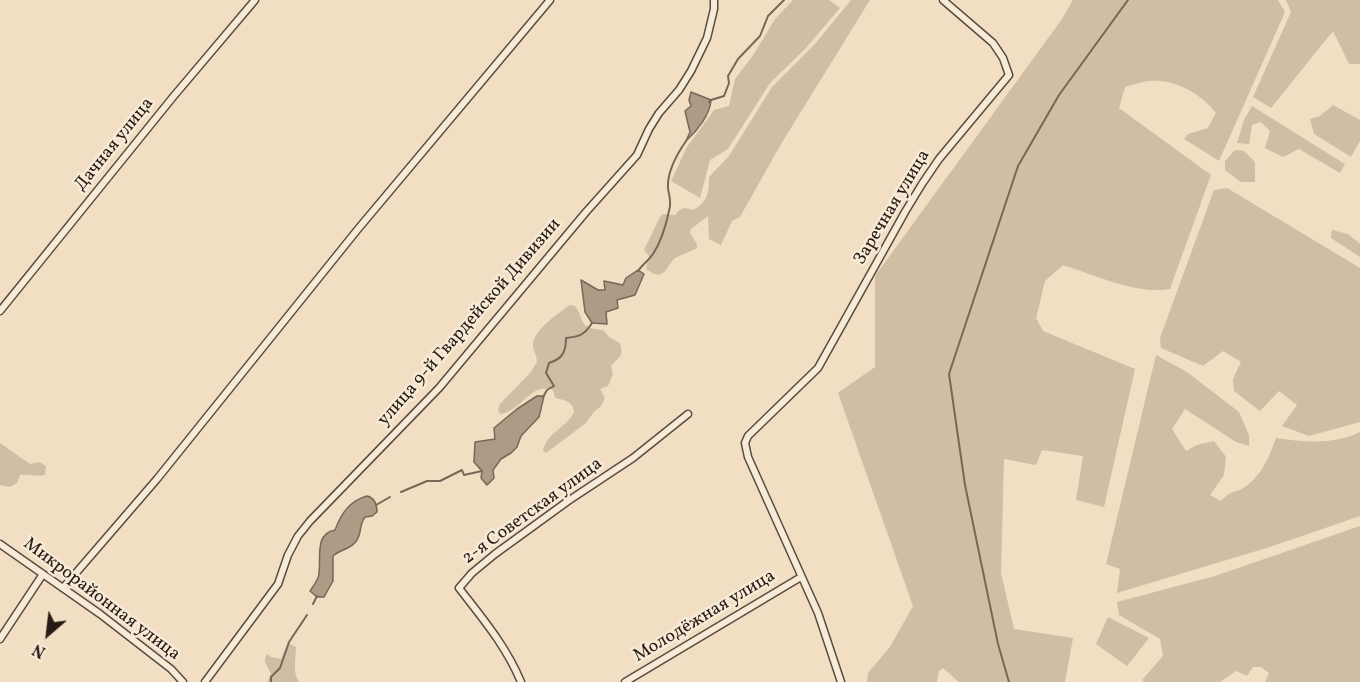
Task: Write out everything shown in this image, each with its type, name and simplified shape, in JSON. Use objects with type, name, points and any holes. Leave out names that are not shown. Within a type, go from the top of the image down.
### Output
[{"type":"street","name":"Дачная улица","points":[[0,311],[165,106],[255,0]]},
{"type":"street","points":[[63,588],[157,479],[358,230],[550,0]]},
{"type":"street","name":"улица 9-й Гвардейской Дивизии","points":[[205,682],[278,584],[288,555],[310,520],[439,388],[586,212],[637,155],[649,129],[691,71],[706,38],[714,9],[714,0]]},
{"type":"street","name":"Заречная улица","points":[[818,368],[904,212],[922,184],[939,159],[1009,75],[1003,58],[993,43],[943,0]]},
{"type":"street","name":"Молодёжная улица","points":[[818,368],[759,424],[745,443],[748,457],[818,614],[841,682]]},
{"type":"street","name":"2-я Советская улица","points":[[521,682],[504,647],[459,588],[472,573],[495,554],[568,501],[633,458],[688,414]]},
{"type":"street","name":"Микрорайонная улица","points":[[0,544],[144,647],[183,682]]},
{"type":"street","points":[[0,639],[43,574]]},
{"type":"street","name":"Молодёжная улица","points":[[625,682],[801,577]]},
{"type":"shaded area","points":[[793,0],[829,0],[840,8],[806,48],[770,83],[728,149],[710,160],[700,198],[671,181],[687,147],[714,110],[729,106],[735,79],[754,54],[775,19]]},
{"type":"shaded area","points":[[851,0],[870,0],[781,144],[740,217],[732,221],[721,245],[709,239],[708,216],[691,229],[690,233],[697,248],[674,259],[663,273],[652,273],[646,269],[649,256],[644,250],[660,217],[663,214],[675,215],[683,208],[693,210],[702,204],[708,192],[709,177],[729,156],[772,87],[815,44]]},
{"type":"shaded area","points":[[1073,0],[1278,0],[1285,12],[1219,161],[1184,139],[1188,134],[1208,128],[1216,113],[1203,100],[1187,89],[1168,82],[1149,81],[1125,87],[1119,108],[1211,175],[1170,289],[1130,287],[1063,265],[1045,281],[1036,318],[1043,331],[1135,369],[1104,507],[1076,500],[1083,456],[1042,450],[1036,465],[1004,459],[1001,573],[1014,629],[1073,638],[1065,682],[959,682],[943,668],[939,671],[937,682],[867,682],[868,673],[890,647],[913,606],[838,393],[875,367],[875,276],[1062,19]]},
{"type":"shaded area","points":[[1286,0],[1360,0],[1360,64],[1349,64],[1333,31],[1271,108],[1253,97],[1291,12]]},
{"type":"shaded area","points":[[691,92],[711,100],[702,122],[686,141],[690,132],[685,111],[691,106],[689,100]]},
{"type":"shaded area","points":[[1333,105],[1360,120],[1360,141],[1351,157],[1314,134],[1310,119],[1320,116]]},
{"type":"shaded area","points":[[1252,106],[1345,164],[1340,173],[1299,149],[1283,157],[1265,148],[1270,131],[1261,122],[1252,125],[1249,144],[1237,143],[1244,120]]},
{"type":"shaded area","points":[[1235,150],[1244,151],[1255,162],[1255,182],[1241,182],[1225,170],[1225,161]]},
{"type":"shaded area","points":[[1227,188],[1360,268],[1360,422],[1309,436],[1282,426],[1297,405],[1279,391],[1260,411],[1234,391],[1233,379],[1241,362],[1223,351],[1203,366],[1161,348],[1160,338],[1214,190]]},
{"type":"shaded area","points":[[1332,230],[1348,234],[1360,244],[1360,257],[1331,238]]},
{"type":"shaded area","points":[[638,270],[644,274],[635,295],[617,300],[618,308],[606,312],[607,324],[592,323],[585,312],[581,280],[598,290],[605,290],[604,281],[623,285],[626,278]]},
{"type":"shaded area","points":[[570,305],[575,306],[583,323],[589,328],[603,330],[609,337],[620,343],[621,354],[611,366],[613,374],[608,386],[600,389],[605,398],[601,406],[586,423],[546,453],[543,450],[549,438],[571,418],[574,412],[570,403],[555,398],[553,390],[545,389],[532,393],[508,412],[500,414],[498,410],[500,404],[531,372],[537,362],[533,345],[538,332],[548,321]]},
{"type":"shaded area","points":[[1156,355],[1187,372],[1239,412],[1249,435],[1249,446],[1236,442],[1185,409],[1172,429],[1186,451],[1197,445],[1214,441],[1226,457],[1224,475],[1210,495],[1221,501],[1228,494],[1242,489],[1251,482],[1265,465],[1276,438],[1329,441],[1360,432],[1360,516],[1273,546],[1117,593],[1120,569],[1106,564]]},
{"type":"shaded area","points":[[537,396],[544,396],[539,417],[521,436],[517,447],[501,459],[493,470],[494,478],[487,485],[481,478],[482,471],[474,462],[475,442],[495,439],[494,428]]},
{"type":"shaded area","points":[[0,443],[30,464],[39,462],[46,466],[45,475],[20,475],[17,483],[10,487],[0,485]]},
{"type":"shaded area","points":[[367,496],[375,502],[377,512],[365,517],[355,543],[333,556],[333,581],[324,597],[317,597],[310,591],[318,578],[323,537],[335,530],[343,514],[355,501]]},
{"type":"shaded area","points":[[1360,526],[1360,682],[1265,682],[1269,673],[1261,667],[1253,667],[1247,676],[1236,671],[1220,682],[1144,682],[1142,680],[1163,656],[1160,639],[1119,615],[1117,602],[1215,576]]},
{"type":"shaded area","points":[[1108,617],[1149,638],[1127,666],[1096,644]]},
{"type":"shaded area","points":[[288,643],[296,647],[295,669],[299,682],[267,682],[271,674],[265,662],[267,654],[281,659]]},
{"type":"waterway","points":[[709,102],[724,96],[729,83],[728,76],[738,59],[760,36],[768,16],[784,0]]},
{"type":"waterway","points":[[1009,682],[998,644],[965,485],[949,374],[1018,166],[1059,95],[1128,0]]},
{"type":"waterway","points":[[638,271],[653,254],[663,233],[670,205],[669,175],[686,141]]},
{"type":"waterway","points":[[543,397],[547,390],[554,386],[546,373],[549,363],[563,354],[566,338],[582,334],[592,323]]},
{"type":"waterway","points":[[401,492],[427,481],[440,481],[462,470],[464,475],[482,471]]},
{"type":"waterway","points":[[376,505],[390,497]]},
{"type":"waterway","points":[[313,604],[317,596]]},
{"type":"waterway","points":[[271,682],[271,677],[280,668],[289,642],[307,615]]}]
